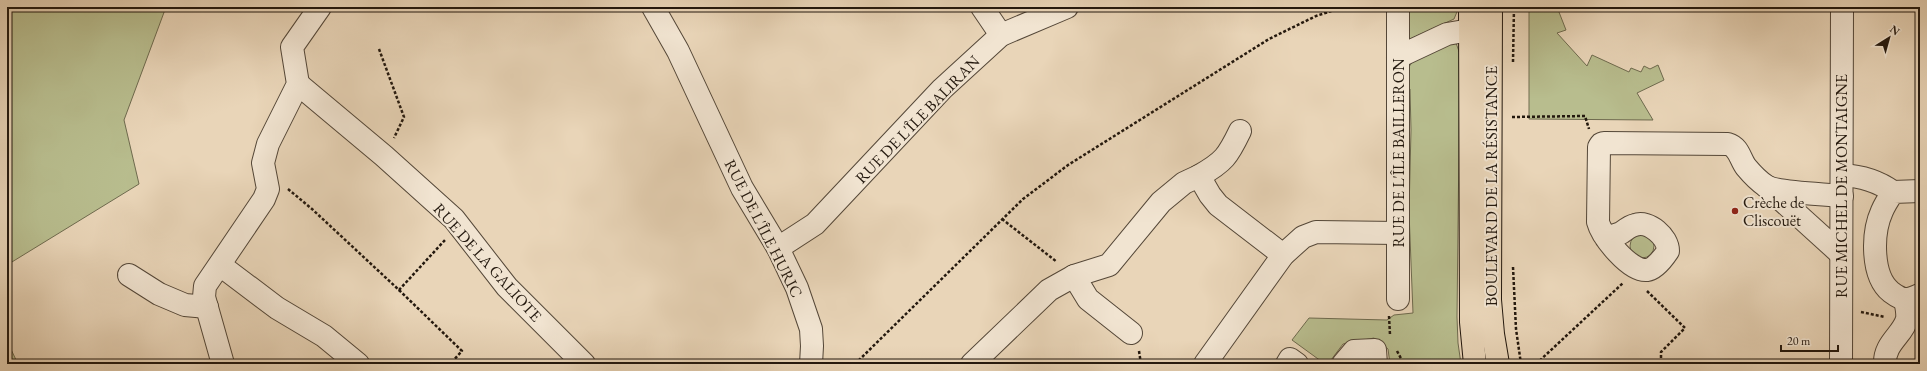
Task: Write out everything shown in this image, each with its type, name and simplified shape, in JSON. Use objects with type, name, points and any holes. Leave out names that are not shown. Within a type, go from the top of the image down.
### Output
[{"type":"main road","name":"BOULEVARD DE LA RÉSISTANCE","points":[[1470,7],[1472,339],[1475,364]]},
{"type":"main road","name":"BOULEVARD DE LA RÉSISTANCE","points":[[1491,7],[1490,300],[1487,326],[1498,364]]},
{"type":"street","points":[[222,364],[204,297],[205,286],[264,199],[268,189],[263,164],[268,144],[298,84],[292,47],[320,7]]},
{"type":"street","name":"RUE DE L'ÎLE HURIC","points":[[653,7],[678,51],[718,140],[742,188],[778,248],[802,301],[811,329],[811,364]]},
{"type":"street","points":[[982,7],[1001,35]]},
{"type":"street","name":"RUE DE L'ÎLE BALIRAN","points":[[778,248],[815,224],[942,89],[1001,35],[1067,7]]},
{"type":"street","name":"RUE DE L'ÎLE BAILLERON","points":[[1398,7],[1398,299]]},
{"type":"street","points":[[1472,339],[1487,326],[1479,280],[1480,7]]},
{"type":"street","name":"RUE MICHEL DE MONTAIGNE","points":[[1836,363],[1841,308],[1842,7]]},
{"type":"street","points":[[1398,58],[1446,34],[1470,30]]},
{"type":"street","name":"RUE DE LA GALIOTE","points":[[298,84],[384,156],[459,225],[507,287],[584,364]]},
{"type":"street","points":[[972,364],[1049,290],[1074,276],[1109,265],[1161,202],[1184,183],[1218,165],[1229,154],[1240,131]]},
{"type":"street","points":[[1606,238],[1620,233],[1635,224],[1641,224],[1652,229],[1663,237],[1668,246],[1665,256],[1652,268],[1634,272],[1600,231],[1598,222],[1599,147],[1601,144],[1733,145],[1746,167],[1841,254]]},
{"type":"street","points":[[1199,176],[1210,195],[1218,205],[1283,255]]},
{"type":"street","points":[[1766,186],[1786,191],[1842,186],[1865,178],[1882,185],[1893,192],[1920,191]]},
{"type":"street","points":[[1885,364],[1888,349],[1894,338],[1904,326],[1912,297],[1896,296],[1886,288],[1879,275],[1875,258],[1877,236],[1882,212],[1893,192]]},
{"type":"street","points":[[1205,364],[1283,255],[1303,236],[1316,232],[1398,233]]},
{"type":"street","points":[[220,265],[276,308],[324,336],[358,364]]},
{"type":"street","points":[[129,275],[159,294],[185,305],[207,307]]},
{"type":"street","points":[[1074,276],[1088,299],[1131,333]]},
{"type":"street","points":[[1343,364],[1354,351],[1375,350],[1376,364]]},
{"type":"street","points":[[1287,364],[1290,359],[1297,364]]},
{"type":"path","points":[[855,364],[1023,198],[1068,165],[1269,39],[1316,16],[1344,7]]},
{"type":"path","points":[[1513,63],[1514,7]]},
{"type":"path","points":[[378,49],[404,118],[384,156]]},
{"type":"path","points":[[1512,125],[1513,109]]},
{"type":"path","points":[[1512,117],[1585,116],[1589,129],[1601,144]]},
{"type":"path","points":[[264,170],[312,209],[462,351],[450,364]]},
{"type":"path","points":[[1002,219],[1074,276]]},
{"type":"path","points":[[399,290],[459,225]]},
{"type":"path","points":[[1512,262],[1516,329],[1522,364]]},
{"type":"path","points":[[1536,364],[1634,272],[1685,328],[1662,352],[1660,364]]},
{"type":"path","points":[[1841,308],[1906,321]]},
{"type":"path","points":[[1389,319],[1390,333]]},
{"type":"green space","points":[[7,7],[166,7],[124,120],[139,184],[7,265]]},
{"type":"green space","points":[[1406,7],[1459,7],[1454,19],[1407,39]]},
{"type":"green space","points":[[1529,7],[1557,7],[1566,30],[1557,33],[1587,66],[1592,55],[1629,72],[1631,68],[1641,72],[1644,66],[1650,69],[1658,65],[1664,80],[1637,93],[1653,120],[1529,119]]},
{"type":"green space","points":[[1446,43],[1456,43],[1460,54],[1457,317],[1458,343],[1461,364],[1390,364],[1388,349],[1374,338],[1343,344],[1328,364],[1325,364],[1292,340],[1309,318],[1387,320],[1394,315],[1413,313],[1409,212],[1411,130],[1410,89],[1403,82],[1410,65],[1418,56]]},
{"type":"green space","points":[[1642,234],[1647,235],[1653,241],[1653,251],[1647,257],[1642,258],[1637,257],[1631,251],[1630,246],[1631,241],[1637,235]]},
{"type":"green space","points":[[7,341],[18,364],[7,364]]},
{"type":"place","name":"Crèche de Cliscouët","points":[[1735,211]]}]
